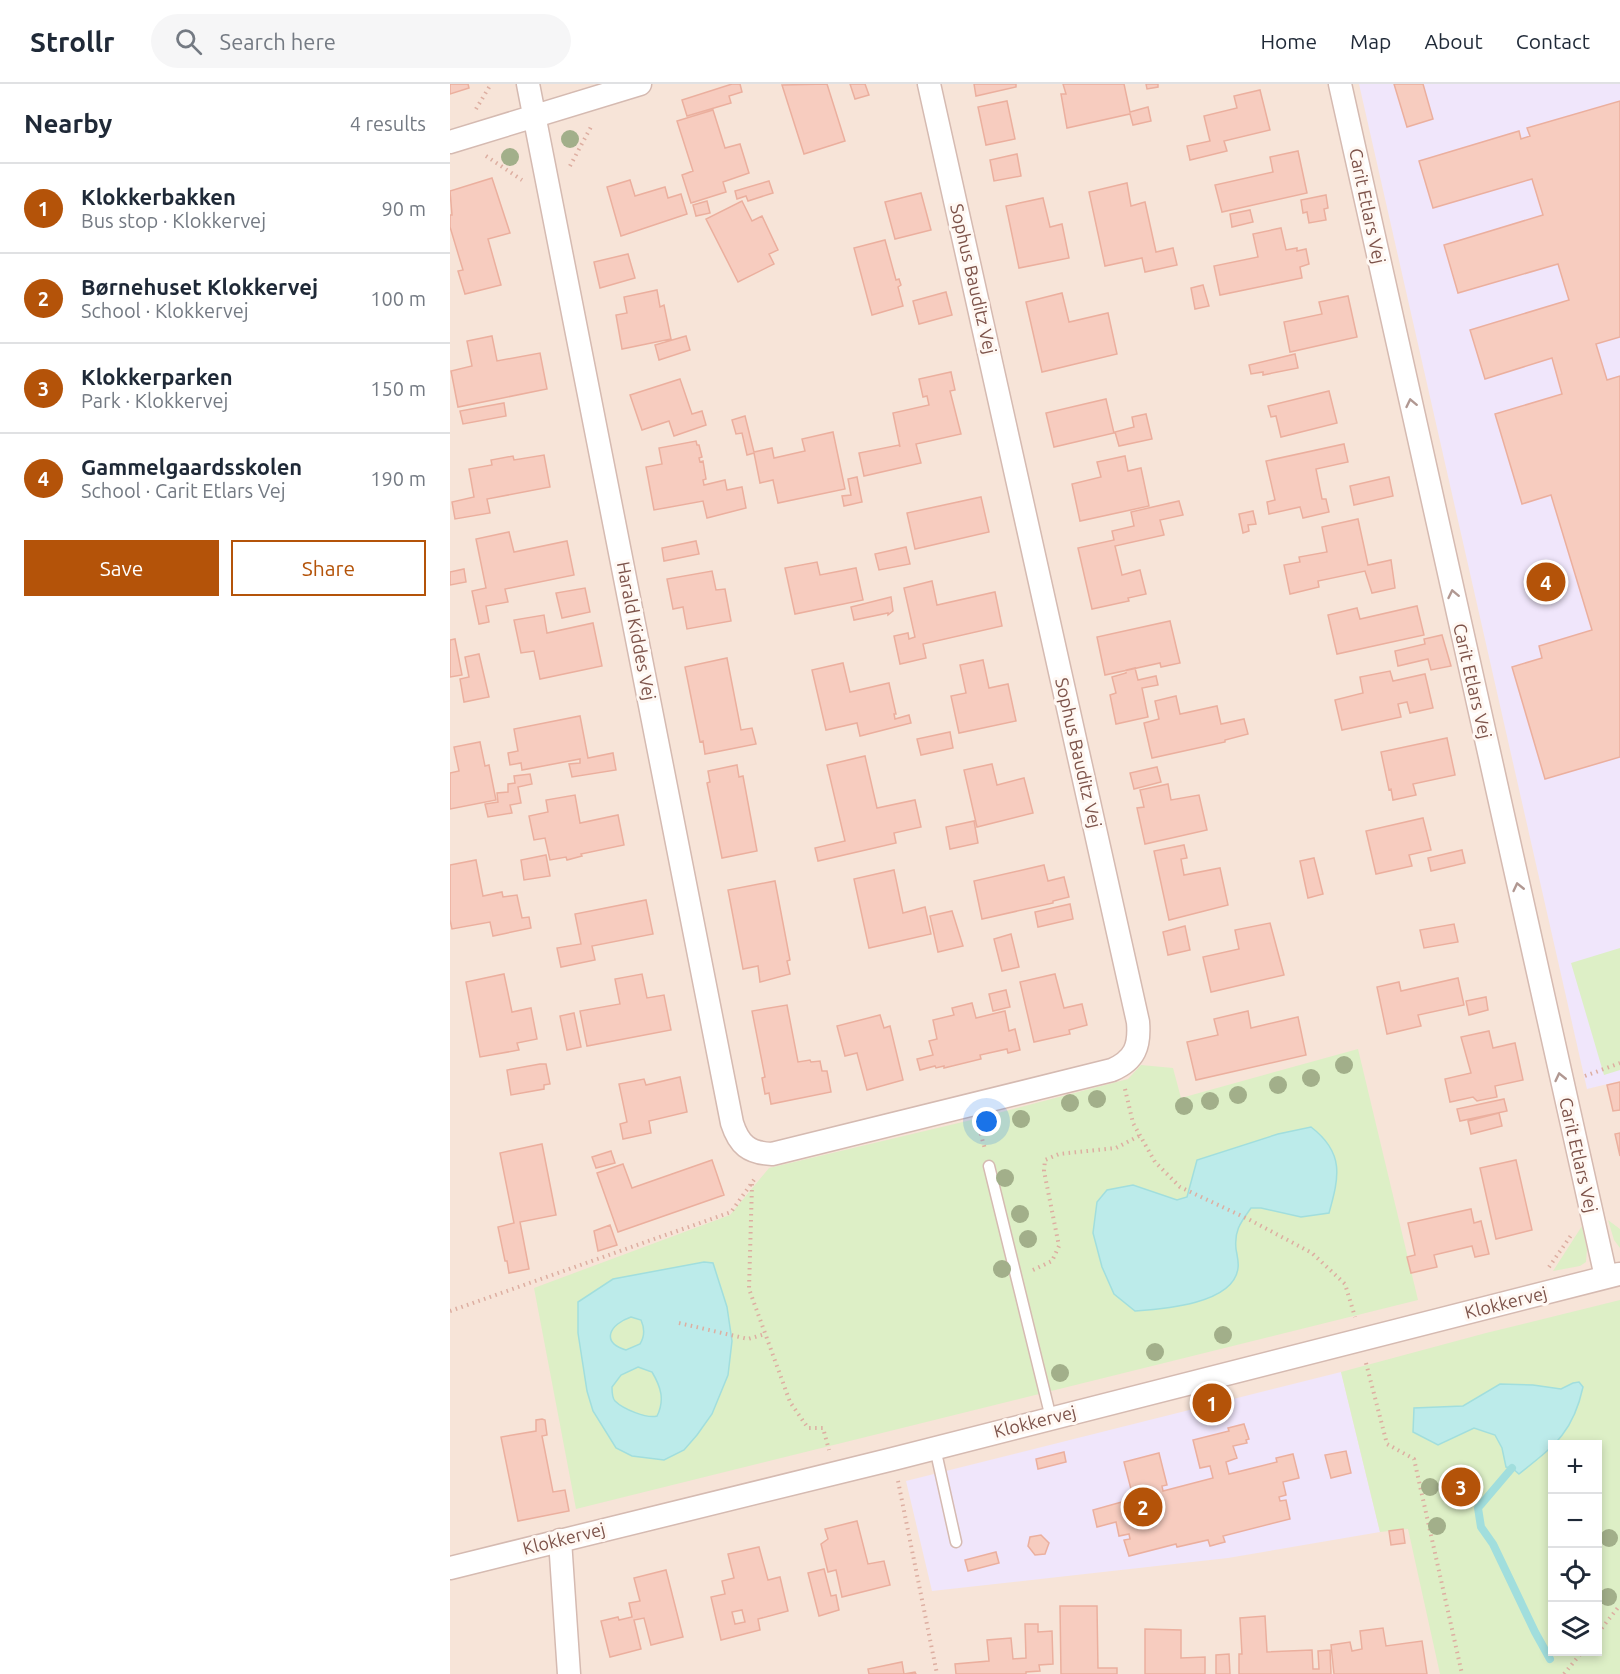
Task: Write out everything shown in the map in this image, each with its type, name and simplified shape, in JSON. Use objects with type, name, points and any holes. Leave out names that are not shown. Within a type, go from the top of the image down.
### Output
[{"type":"street","name":"Harald Kiddes Vej","points":[[528,84],[732,1123],[736,1137],[746,1148],[759,1154],[772,1154]]},
{"type":"street","points":[[450,142],[640,84]]},
{"type":"street","name":"Sophus Bauditz Vej","points":[[929,84],[1138,1022],[1137,1049],[1119,1067]]},
{"type":"street","name":"Carit Etlars Vej","points":[[1340,84],[1561,1081],[1613,1276]]},
{"type":"street","points":[[772,1154],[1119,1067]]},
{"type":"street","name":"Klokkervej","points":[[450,1568],[1613,1276]]},
{"type":"street","points":[[560,1540],[569,1674]]},
{"type":"lane","points":[[989,1166],[1051,1418]]},
{"type":"lane","points":[[935,1448],[956,1542]]},
{"type":"path","points":[[1561,1081],[1581,1078],[1620,1063]]},
{"type":"path","points":[[1119,1067],[1133,1123],[1139,1136],[1155,1162],[1180,1187],[1312,1253],[1345,1284],[1387,1444],[1414,1459],[1462,1674]]},
{"type":"path","points":[[973,1104],[989,1166]]},
{"type":"path","points":[[1017,1278],[1052,1261],[1059,1246],[1044,1171],[1045,1160],[1059,1154],[1116,1148],[1139,1136]]},
{"type":"path","points":[[450,1311],[731,1212],[772,1154]]},
{"type":"path","points":[[752,1183],[749,1289],[789,1402],[808,1428],[823,1428]]},
{"type":"path","points":[[679,1323],[748,1340],[765,1334]]},
{"type":"path","points":[[893,1458],[937,1674]]},
{"type":"path","points":[[1602,1628],[1620,1605]]},
{"type":"path","points":[[1564,1674],[1579,1656]]},
{"type":"shaded area","points":[[450,84],[1620,84],[1620,1674],[450,1674]]},
{"type":"shaded area","points":[[1359,84],[1620,84],[1620,1081],[1587,1089]]},
{"type":"shaded area","points":[[1341,1372],[1380,1532],[1228,1558],[932,1591],[906,1481]]},
{"type":"green space","points":[[1620,948],[1620,1070],[1604,1075],[1571,963]]},
{"type":"green space","points":[[1358,1049],[1418,1300],[576,1509],[534,1288],[730,1215],[769,1168],[967,1121],[1128,1079],[1141,1065],[1173,1068],[1181,1098]]},
{"type":"green space","points":[[1608,1220],[1620,1229],[1620,1248],[1614,1240]]},
{"type":"green space","points":[[1582,1226],[1587,1249],[1586,1262],[1580,1266],[1553,1271]]},
{"type":"green space","points":[[1620,1300],[1620,1674],[1440,1674],[1408,1529],[1380,1532],[1341,1372]]},
{"type":"water","points":[[1311,1127],[1330,1146],[1334,1156],[1337,1177],[1329,1213],[1301,1217],[1251,1208],[1237,1231],[1238,1268],[1234,1280],[1224,1290],[1211,1297],[1179,1306],[1135,1311],[1114,1294],[1102,1267],[1093,1233],[1097,1202],[1107,1190],[1133,1185],[1177,1200],[1187,1197],[1197,1160],[1278,1134]]},
{"type":"water","points":[[704,1262],[713,1263],[727,1307],[732,1341],[728,1375],[712,1414],[684,1450],[664,1460],[632,1456],[616,1448],[593,1411],[587,1391],[578,1333],[578,1302],[613,1279]],"holes":[[[631,1317],[641,1320],[644,1335],[640,1344],[626,1350],[613,1342],[611,1333],[613,1328]],[[638,1367],[652,1372],[658,1383],[661,1404],[657,1416],[635,1413],[613,1398],[612,1387],[621,1375]]]},
{"type":"water","points":[[1579,1382],[1583,1387],[1579,1403],[1568,1427],[1557,1440],[1548,1440],[1548,1450],[1519,1474],[1512,1468],[1506,1467],[1502,1448],[1495,1435],[1474,1428],[1438,1445],[1413,1432],[1414,1408],[1463,1406],[1500,1384],[1561,1389]]},
{"type":"building","points":[[450,84],[468,84],[469,88],[450,94]]},
{"type":"building","points":[[732,84],[740,84],[742,92],[729,96],[731,103],[687,116],[682,100]]},
{"type":"building","points":[[827,84],[845,141],[804,154],[782,85]]},
{"type":"building","points":[[850,84],[865,84],[869,95],[855,99]]},
{"type":"building","points":[[974,84],[1016,84],[1016,87],[976,96]]},
{"type":"building","points":[[1063,84],[1124,84],[1130,112],[1148,107],[1151,121],[1133,125],[1130,114],[1067,128],[1061,94],[1066,94]]},
{"type":"building","points":[[1146,84],[1158,84],[1158,87],[1147,89]]},
{"type":"building","points":[[1394,84],[1423,84],[1433,119],[1407,127]]},
{"type":"building","points":[[1260,90],[1270,130],[1224,141],[1227,151],[1190,160],[1187,146],[1210,141],[1204,116],[1237,108],[1234,96]]},
{"type":"building","points":[[1007,101],[1015,139],[986,145],[978,107]]},
{"type":"building","points":[[1620,101],[1620,337],[1596,344],[1607,380],[1620,376],[1620,757],[1545,779],[1512,667],[1542,658],[1539,646],[1592,630],[1551,495],[1522,504],[1495,414],[1562,394],[1552,358],[1485,379],[1470,330],[1569,300],[1558,264],[1458,293],[1444,245],[1543,215],[1532,179],[1433,208],[1419,161],[1519,131],[1521,139],[1530,136],[1527,128]]},
{"type":"building","points":[[713,110],[725,148],[740,144],[749,173],[723,182],[726,192],[691,203],[682,175],[693,171],[677,121]]},
{"type":"building","points":[[1298,151],[1307,193],[1222,212],[1215,185],[1273,172],[1270,157]]},
{"type":"building","points":[[1017,154],[1021,176],[994,181],[990,160]]},
{"type":"building","points":[[492,178],[510,233],[488,239],[501,285],[465,294],[458,271],[463,270],[450,227],[450,215],[452,215],[450,191]]},
{"type":"building","points":[[630,180],[635,196],[665,187],[668,198],[681,194],[687,214],[621,236],[607,187]]},
{"type":"building","points":[[769,181],[773,193],[748,201],[746,196],[737,199],[735,191]]},
{"type":"building","points":[[1127,183],[1131,206],[1145,202],[1156,252],[1173,248],[1177,265],[1145,272],[1142,258],[1105,266],[1089,192]]},
{"type":"building","points":[[921,193],[931,230],[895,239],[885,202]]},
{"type":"building","points":[[1326,195],[1328,208],[1324,209],[1326,220],[1309,223],[1307,212],[1303,213],[1301,200]]},
{"type":"building","points":[[1043,198],[1050,227],[1062,224],[1069,258],[1019,268],[1006,206]]},
{"type":"building","points":[[707,201],[710,213],[696,216],[693,205]]},
{"type":"building","points":[[742,201],[752,221],[762,216],[778,250],[769,254],[774,264],[738,282],[706,219]]},
{"type":"building","points":[[1250,210],[1253,222],[1232,227],[1230,214]]},
{"type":"building","points":[[1281,228],[1286,250],[1306,249],[1309,264],[1300,267],[1302,278],[1220,295],[1214,266],[1258,257],[1253,234]]},
{"type":"building","points":[[885,240],[896,280],[899,279],[901,285],[898,287],[903,306],[872,315],[854,248]]},
{"type":"building","points":[[628,254],[635,278],[600,288],[594,262]]},
{"type":"building","points":[[1203,285],[1209,306],[1195,309],[1191,288]]},
{"type":"building","points":[[657,290],[660,307],[664,305],[671,339],[622,349],[616,315],[627,313],[624,297]]},
{"type":"building","points":[[946,292],[952,315],[919,324],[913,301]]},
{"type":"building","points":[[1062,293],[1069,322],[1108,313],[1117,354],[1042,372],[1026,302]]},
{"type":"building","points":[[1348,296],[1357,337],[1290,352],[1284,322],[1322,314],[1319,302]]},
{"type":"building","points":[[492,336],[497,361],[540,353],[547,389],[458,407],[451,371],[472,366],[467,341]]},
{"type":"building","points":[[686,336],[690,350],[659,360],[655,345]]},
{"type":"building","points":[[1295,354],[1298,368],[1263,375],[1263,372],[1251,374],[1249,365]]},
{"type":"building","points":[[951,372],[955,390],[950,391],[961,434],[916,444],[921,463],[864,476],[859,453],[899,445],[900,447],[893,413],[929,405],[927,396],[923,397],[919,379]]},
{"type":"building","points":[[680,379],[692,414],[702,411],[706,425],[674,436],[669,421],[642,430],[630,395]]},
{"type":"building","points":[[1329,391],[1337,423],[1281,437],[1276,416],[1271,417],[1268,406]]},
{"type":"building","points":[[1106,399],[1114,433],[1054,447],[1046,413]]},
{"type":"building","points":[[504,403],[506,416],[463,424],[460,411]]},
{"type":"building","points":[[1146,414],[1152,439],[1119,446],[1115,432],[1134,427],[1132,417]]},
{"type":"building","points":[[745,416],[754,452],[772,448],[774,458],[805,451],[802,439],[833,432],[845,489],[778,503],[773,480],[760,483],[754,453],[747,455],[742,433],[736,434],[732,420]]},
{"type":"building","points":[[696,441],[702,457],[699,458],[700,462],[703,461],[706,479],[703,480],[704,485],[725,480],[727,490],[742,487],[746,508],[707,518],[703,501],[654,510],[646,467],[662,464],[659,448]]},
{"type":"building","points":[[1344,444],[1348,462],[1316,469],[1322,499],[1326,499],[1329,512],[1303,518],[1300,507],[1269,514],[1267,502],[1275,500],[1266,461]]},
{"type":"building","points":[[544,455],[550,487],[487,499],[490,513],[455,519],[452,502],[474,497],[469,469],[492,465],[491,460],[513,456],[514,460]]},
{"type":"building","points":[[1125,456],[1128,471],[1141,468],[1149,506],[1080,521],[1072,484],[1101,477],[1097,462]]},
{"type":"building","points":[[857,477],[862,502],[844,506],[842,496],[851,495],[848,479]]},
{"type":"building","points":[[1389,477],[1393,496],[1354,505],[1350,486]]},
{"type":"building","points":[[981,497],[989,532],[915,549],[907,513]]},
{"type":"building","points":[[1179,501],[1183,515],[1160,520],[1164,535],[1115,546],[1122,575],[1140,570],[1146,594],[1128,598],[1129,601],[1092,609],[1078,548],[1114,540],[1112,531],[1134,526],[1131,512]]},
{"type":"building","points":[[1253,511],[1256,524],[1248,525],[1249,531],[1243,533],[1239,514]]},
{"type":"building","points":[[1358,519],[1368,565],[1391,560],[1395,588],[1372,593],[1365,571],[1318,581],[1319,587],[1290,594],[1284,565],[1300,562],[1299,557],[1327,552],[1322,527]]},
{"type":"building","points":[[509,532],[514,552],[567,541],[574,575],[505,589],[508,602],[486,606],[489,622],[479,624],[472,591],[486,588],[476,539]]},
{"type":"building","points":[[696,541],[699,554],[664,561],[662,548]]},
{"type":"building","points":[[906,547],[910,564],[879,570],[875,554]]},
{"type":"building","points":[[817,562],[820,575],[856,568],[863,600],[795,614],[785,568]]},
{"type":"building","points":[[464,569],[466,582],[450,585],[450,572]]},
{"type":"building","points":[[712,571],[716,590],[725,589],[731,621],[687,629],[683,607],[673,609],[667,579]]},
{"type":"building","points":[[932,581],[937,605],[995,592],[1002,626],[923,644],[926,658],[900,664],[894,636],[908,633],[909,639],[915,637],[904,588]]},
{"type":"building","points":[[585,588],[590,612],[562,618],[556,593]]},
{"type":"building","points":[[891,597],[893,611],[888,615],[888,613],[854,620],[851,607]]},
{"type":"building","points":[[1417,606],[1424,635],[1337,654],[1328,615],[1357,608],[1360,619]]},
{"type":"building","points":[[544,615],[547,633],[593,623],[602,666],[540,679],[534,651],[521,653],[514,620]]},
{"type":"building","points":[[1170,621],[1180,663],[1161,667],[1160,663],[1105,675],[1097,637]]},
{"type":"building","points":[[1442,635],[1451,666],[1431,670],[1428,659],[1398,666],[1395,651],[1425,644],[1424,639]]},
{"type":"building","points":[[455,639],[462,675],[450,677],[450,640]]},
{"type":"building","points":[[479,654],[489,697],[464,702],[460,679],[469,677],[465,657]]},
{"type":"building","points":[[727,658],[741,730],[752,728],[756,744],[705,754],[703,741],[700,742],[685,667]]},
{"type":"building","points":[[983,660],[989,688],[1008,684],[1016,721],[959,733],[951,696],[966,693],[960,665]]},
{"type":"building","points":[[843,663],[850,692],[889,683],[896,714],[894,714],[895,719],[909,715],[911,723],[860,736],[857,723],[826,730],[812,670]]},
{"type":"building","points":[[1135,668],[1138,680],[1156,676],[1158,685],[1142,688],[1148,717],[1116,724],[1110,695],[1116,693],[1112,677]]},
{"type":"building","points":[[1390,671],[1393,681],[1425,674],[1433,708],[1410,713],[1407,702],[1398,704],[1401,717],[1342,730],[1335,700],[1363,693],[1360,677]]},
{"type":"building","points":[[1176,696],[1180,714],[1217,706],[1221,724],[1244,719],[1248,734],[1225,740],[1225,742],[1152,758],[1144,723],[1159,719],[1155,701]]},
{"type":"building","points":[[580,716],[588,758],[613,753],[616,770],[572,777],[569,764],[580,763],[580,759],[522,770],[521,763],[510,765],[508,753],[518,751],[514,729]]},
{"type":"building","points":[[950,732],[953,748],[921,755],[917,739]]},
{"type":"building","points":[[1447,738],[1455,775],[1413,784],[1416,795],[1393,800],[1381,752]]},
{"type":"building","points":[[480,742],[485,766],[489,765],[496,800],[450,809],[450,773],[459,771],[454,747]]},
{"type":"building","points":[[865,756],[877,808],[915,800],[921,827],[894,833],[896,843],[818,861],[815,848],[845,841],[827,765]]},
{"type":"building","points":[[992,764],[997,785],[1024,778],[1033,813],[977,827],[964,770]]},
{"type":"building","points":[[737,765],[739,777],[743,776],[757,851],[722,858],[707,783],[710,782],[708,771]]},
{"type":"building","points":[[1157,767],[1161,782],[1134,789],[1130,773]]},
{"type":"building","points":[[530,774],[532,784],[518,787],[521,803],[510,805],[512,813],[488,817],[485,804],[498,802],[497,793],[508,792],[508,784],[515,783],[514,776]]},
{"type":"building","points":[[1168,784],[1171,800],[1199,795],[1207,830],[1145,844],[1137,808],[1144,807],[1140,790]]},
{"type":"building","points":[[575,795],[580,823],[618,815],[624,845],[581,854],[582,856],[567,860],[566,857],[550,860],[545,838],[534,840],[529,816],[548,812],[546,800]]},
{"type":"building","points":[[1423,818],[1431,850],[1409,855],[1412,866],[1376,874],[1366,831]]},
{"type":"building","points":[[974,821],[978,843],[950,849],[946,827]]},
{"type":"building","points":[[1184,845],[1187,858],[1181,859],[1184,875],[1220,868],[1228,905],[1169,920],[1154,851]]},
{"type":"building","points":[[1462,850],[1465,863],[1431,871],[1428,858]]},
{"type":"building","points":[[546,855],[550,876],[524,880],[521,860]]},
{"type":"building","points":[[1314,858],[1323,894],[1308,898],[1300,861]]},
{"type":"building","points":[[476,860],[483,896],[502,892],[503,897],[517,895],[522,918],[529,917],[531,928],[493,936],[490,922],[452,929],[450,865]]},
{"type":"building","points":[[1044,865],[1048,881],[1064,877],[1069,897],[1053,901],[1053,903],[982,919],[974,881]]},
{"type":"building","points":[[894,870],[903,913],[925,907],[931,934],[869,948],[854,879]]},
{"type":"building","points":[[775,881],[790,960],[787,961],[790,974],[760,982],[758,966],[743,969],[728,890]]},
{"type":"building","points":[[646,900],[653,934],[592,946],[595,960],[561,967],[557,948],[581,944],[575,914]]},
{"type":"building","points":[[1070,904],[1073,919],[1038,927],[1035,912]]},
{"type":"building","points":[[952,911],[963,946],[938,952],[930,916]]},
{"type":"building","points":[[1270,923],[1284,975],[1211,992],[1203,957],[1239,949],[1235,930]]},
{"type":"building","points":[[1454,924],[1458,942],[1424,948],[1420,930]]},
{"type":"building","points":[[1185,926],[1190,950],[1168,955],[1163,932]]},
{"type":"building","points":[[1011,934],[1019,967],[1002,971],[994,939]]},
{"type":"building","points":[[504,974],[512,1012],[531,1008],[537,1039],[517,1043],[519,1050],[480,1057],[466,982]]},
{"type":"building","points":[[642,974],[647,998],[664,995],[671,1030],[587,1046],[580,1011],[620,1004],[615,979]]},
{"type":"building","points":[[1055,974],[1064,1008],[1082,1004],[1087,1025],[1069,1030],[1070,1034],[1034,1042],[1020,982]]},
{"type":"building","points":[[1458,978],[1464,1005],[1418,1015],[1421,1026],[1387,1034],[1377,987],[1399,982],[1401,991]]},
{"type":"building","points":[[1006,990],[1010,1007],[993,1011],[989,994]]},
{"type":"building","points":[[1486,997],[1488,1010],[1469,1015],[1466,1001]]},
{"type":"building","points":[[972,1003],[976,1018],[1005,1011],[1009,1031],[1015,1029],[1020,1050],[1008,1053],[1007,1049],[980,1055],[981,1059],[944,1068],[944,1066],[936,1068],[935,1066],[920,1070],[917,1059],[933,1055],[929,1041],[937,1039],[933,1020],[954,1015],[952,1008]]},
{"type":"building","points":[[787,1005],[798,1062],[820,1061],[822,1071],[827,1071],[831,1092],[771,1104],[769,1093],[765,1094],[762,1078],[765,1077],[752,1011]]},
{"type":"building","points":[[1248,1011],[1251,1028],[1298,1017],[1306,1055],[1196,1080],[1187,1042],[1218,1035],[1214,1019]]},
{"type":"building","points":[[574,1013],[581,1047],[567,1050],[560,1016]]},
{"type":"building","points":[[880,1015],[884,1028],[890,1026],[903,1080],[867,1090],[857,1053],[845,1056],[837,1026]]},
{"type":"building","points":[[1489,1031],[1493,1048],[1515,1043],[1523,1080],[1495,1086],[1497,1097],[1477,1101],[1473,1097],[1450,1102],[1445,1079],[1471,1073],[1461,1037]]},
{"type":"building","points":[[546,1064],[550,1084],[544,1085],[544,1089],[511,1095],[507,1070]]},
{"type":"building","points":[[680,1077],[687,1112],[649,1121],[651,1133],[623,1139],[620,1124],[627,1122],[619,1084],[644,1079],[646,1085]]},
{"type":"building","points":[[1620,1082],[1620,1110],[1613,1111],[1607,1085]]},
{"type":"building","points":[[1504,1099],[1507,1111],[1460,1121],[1457,1109]]},
{"type":"building","points":[[1499,1113],[1502,1126],[1471,1134],[1468,1121]]},
{"type":"building","points":[[1620,1133],[1620,1156],[1615,1134]]},
{"type":"building","points":[[542,1144],[556,1215],[520,1222],[529,1269],[509,1273],[498,1227],[514,1223],[500,1153]]},
{"type":"building","points":[[611,1151],[615,1163],[596,1168],[592,1157]]},
{"type":"building","points":[[712,1160],[724,1195],[618,1232],[597,1173],[623,1164],[632,1188]]},
{"type":"building","points":[[1516,1160],[1532,1230],[1496,1239],[1480,1168]]},
{"type":"building","points":[[1471,1209],[1474,1223],[1481,1221],[1489,1254],[1475,1257],[1472,1246],[1434,1255],[1437,1267],[1411,1273],[1407,1257],[1415,1255],[1408,1223]]},
{"type":"building","points":[[610,1225],[617,1245],[598,1251],[594,1231]]},
{"type":"building","points":[[536,1420],[545,1420],[547,1435],[542,1436],[553,1492],[565,1490],[569,1511],[518,1521],[501,1437],[536,1431]]},
{"type":"building","points":[[1244,1424],[1249,1439],[1246,1440],[1247,1443],[1233,1446],[1237,1458],[1226,1462],[1229,1474],[1277,1462],[1276,1458],[1293,1454],[1299,1478],[1283,1482],[1286,1495],[1279,1497],[1280,1501],[1286,1500],[1290,1519],[1223,1536],[1225,1542],[1210,1546],[1208,1540],[1177,1547],[1176,1544],[1129,1556],[1124,1540],[1130,1539],[1129,1534],[1119,1536],[1116,1522],[1097,1527],[1093,1510],[1136,1498],[1135,1493],[1132,1493],[1124,1462],[1159,1453],[1167,1485],[1162,1486],[1163,1491],[1213,1478],[1210,1466],[1200,1468],[1193,1440],[1229,1431],[1228,1428]]},
{"type":"building","points":[[1346,1451],[1351,1473],[1331,1478],[1325,1455]]},
{"type":"building","points":[[1064,1452],[1066,1462],[1038,1469],[1036,1459]]},
{"type":"building","points":[[857,1521],[868,1564],[884,1561],[890,1585],[842,1597],[836,1570],[828,1572],[821,1544],[828,1539],[825,1529]]},
{"type":"building","points":[[1403,1529],[1405,1543],[1391,1545],[1389,1531]]},
{"type":"building","points":[[1041,1535],[1049,1543],[1045,1554],[1035,1555],[1028,1546],[1030,1537]]},
{"type":"building","points":[[759,1547],[768,1580],[780,1577],[788,1611],[758,1619],[760,1630],[721,1640],[711,1597],[725,1594],[722,1581],[734,1578],[728,1554]],"holes":[[[742,1610],[745,1622],[735,1624],[732,1612]]]},
{"type":"building","points":[[996,1552],[999,1563],[968,1571],[965,1560]]},
{"type":"building","points":[[824,1569],[831,1596],[836,1595],[839,1610],[819,1616],[808,1573]]},
{"type":"building","points":[[666,1570],[683,1637],[651,1645],[644,1618],[634,1620],[641,1649],[610,1657],[601,1621],[632,1617],[629,1603],[640,1601],[634,1578]]},
{"type":"building","points":[[1060,1606],[1097,1606],[1098,1668],[1117,1668],[1117,1674],[1061,1674]]},
{"type":"building","points":[[1265,1616],[1267,1652],[1312,1650],[1313,1669],[1319,1669],[1318,1651],[1330,1650],[1331,1674],[1239,1674],[1239,1654],[1242,1654],[1240,1618]]},
{"type":"building","points":[[1025,1624],[1038,1624],[1038,1632],[1052,1631],[1053,1664],[1039,1665],[1040,1671],[1026,1672],[1026,1674],[956,1674],[955,1664],[989,1661],[987,1640],[1011,1638],[1013,1659],[1026,1658]]},
{"type":"building","points":[[1383,1628],[1386,1646],[1422,1641],[1427,1674],[1334,1674],[1331,1645],[1350,1642],[1352,1651],[1362,1649],[1360,1631]]},
{"type":"building","points":[[1145,1629],[1181,1630],[1181,1658],[1205,1657],[1205,1674],[1145,1674]]},
{"type":"building","points":[[1229,1654],[1230,1674],[1216,1674],[1216,1655]]},
{"type":"building","points":[[902,1662],[904,1674],[869,1674],[868,1669]]},
{"type":"waterway","points":[[1512,1468],[1478,1508],[1481,1527],[1493,1544],[1550,1659]]},
{"type":"place","name":"Gammelgaardsskolen","points":[[1546,582]]},
{"type":"place","name":"Klokkerbakken","points":[[1212,1403]]},
{"type":"place","name":"Klokkerparken","points":[[1461,1487]]},
{"type":"place","name":"Børnehuset Klokkervej","points":[[1143,1507]]}]
